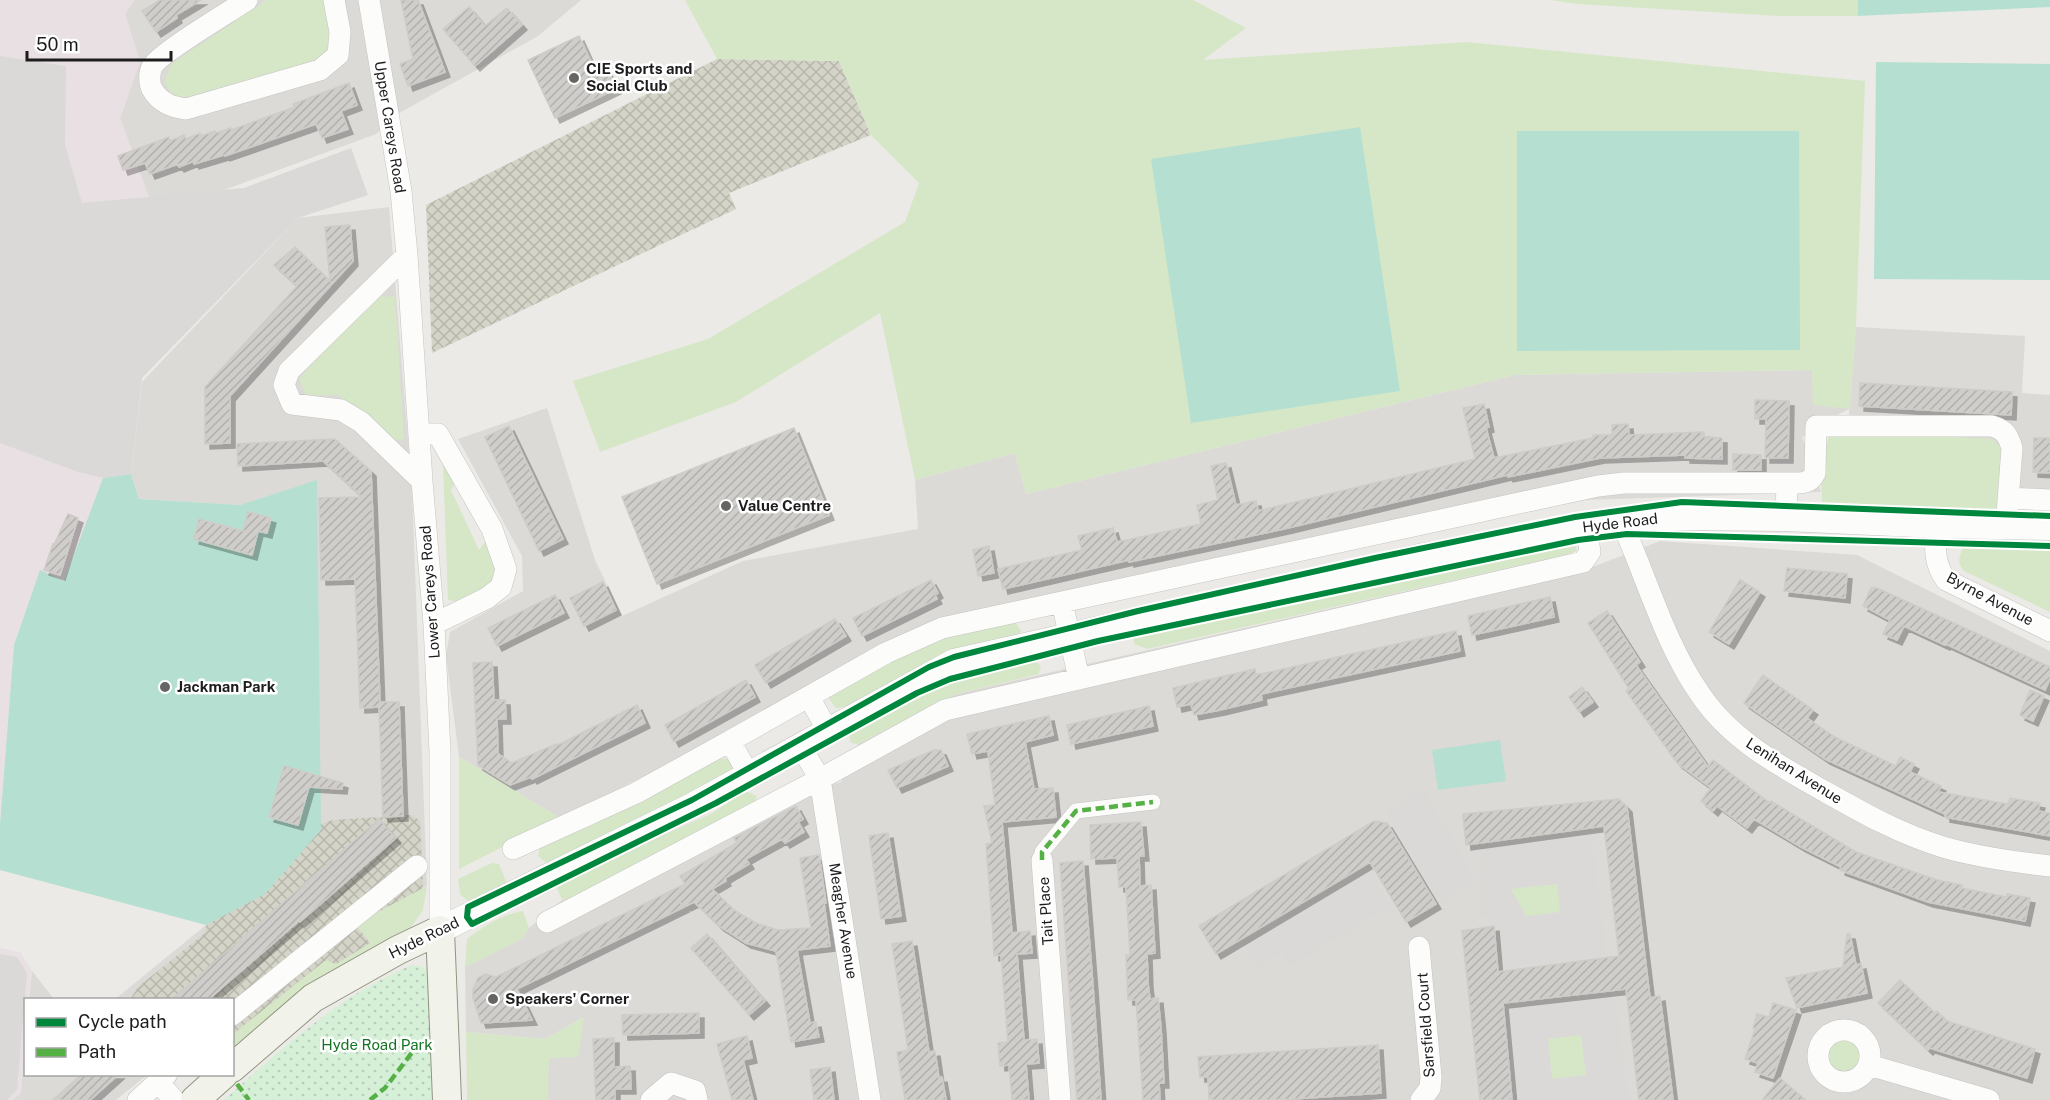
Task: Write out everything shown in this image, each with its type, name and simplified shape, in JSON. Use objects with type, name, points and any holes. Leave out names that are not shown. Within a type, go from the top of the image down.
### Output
[{"type":"main road","name":"Hyde Road","points":[[234,1066],[313,998],[398,950],[440,930]]},
{"type":"main road","points":[[440,930],[447,1100]]},
{"type":"main road","points":[[195,1100],[222,1076]]},
{"type":"street","points":[[247,0],[167,52],[152,66],[149,84],[156,97],[171,107],[186,109],[320,70],[338,55],[340,32],[334,0]]},
{"type":"street","name":"Upper Careys Road","points":[[369,0],[401,191],[407,255]]},
{"type":"street","points":[[407,255],[289,371],[284,385],[292,404],[341,410],[361,422],[422,481]]},
{"type":"street","name":"Lower Careys Road","points":[[407,255],[434,624],[440,753],[440,930]]},
{"type":"street","points":[[513,849],[636,793],[886,653],[942,628],[1598,486],[1624,483],[1805,483],[1812,479],[1815,473],[1816,426],[1992,426],[2003,429],[2012,448],[2007,527]]},
{"type":"street","points":[[420,434],[438,434],[443,441],[492,528],[506,569],[501,587],[487,598],[434,624]]},
{"type":"street","points":[[1786,518],[1787,483]]},
{"type":"street","points":[[2009,498],[2050,500]]},
{"type":"street","name":"Hyde Road","points":[[440,930],[692,806],[954,662],[1425,556],[1621,521],[1683,517],[1786,518],[1937,525],[2050,527]]},
{"type":"street","name":"Lenihan Avenue","points":[[1621,521],[1680,662],[1701,696],[1724,724],[1754,749],[1878,822],[1911,836],[1944,847],[1984,856],[2050,866]]},
{"type":"street","name":"Byrne Avenue","points":[[1937,525],[1936,561],[1946,580],[2050,631]]},
{"type":"street","points":[[547,922],[820,779],[945,710],[1583,561],[1590,552],[1588,539]]},
{"type":"street","points":[[1062,602],[1079,679]]},
{"type":"street","points":[[809,697],[828,731]]},
{"type":"street","points":[[730,741],[749,775]]},
{"type":"street","name":"Meagher Avenue","points":[[801,747],[820,779],[870,1100]]},
{"type":"street","name":"Tait Place","points":[[1060,1100],[1042,852],[1076,811],[1153,802]]},
{"type":"street","points":[[234,1013],[417,866]]},
{"type":"street","name":"Sarsfield Court","points":[[1419,947],[1431,1077],[1430,1088],[1424,1099]]},
{"type":"street","points":[[1869,1065],[1989,1100]]},
{"type":"street","points":[[138,1100],[163,1078],[174,1100]]},
{"type":"street","points":[[651,1100],[671,1083],[695,1091],[697,1100]]},
{"type":"shaded area","points":[[0,0],[134,0],[125,14],[140,62],[120,118],[149,198],[142,328],[142,382],[131,474],[103,478],[64,581],[40,571],[14,645],[0,824]]},
{"type":"shaded area","points":[[134,0],[581,0],[538,36],[401,112],[376,134],[216,193],[149,198],[120,118],[140,62],[125,14]]},
{"type":"shaded area","points":[[0,56],[66,66],[65,145],[82,203],[244,188],[351,148],[368,195],[298,218],[142,378],[131,474],[103,478],[78,472],[0,443]]},
{"type":"shaded area","points":[[717,59],[839,61],[871,135],[729,193],[736,209],[432,353],[426,205]]},
{"type":"shaded area","points":[[389,207],[412,490],[427,886],[275,967],[234,998],[116,998],[206,925],[265,894],[316,481],[240,505],[139,499],[131,474],[142,382],[298,218]]},
{"type":"shaded area","points":[[1856,327],[2025,336],[2022,393],[2050,395],[2050,505],[1849,433]]},
{"type":"shaded area","points":[[1812,370],[1849,409],[1827,420],[1802,437],[1821,492],[1584,500],[929,639],[714,741],[560,818],[459,757],[446,655],[450,632],[523,591],[522,556],[458,439],[547,408],[595,560],[622,616],[743,561],[918,529],[915,480],[1015,453],[1026,494],[1515,375]]},
{"type":"shaded area","points":[[1660,541],[1857,555],[2050,651],[2050,1100],[547,1100],[549,1057],[584,1017],[545,1039],[466,1032],[465,967],[521,939],[529,928],[562,900],[574,897],[754,805],[841,782],[858,744],[956,694],[1569,554],[1582,571]]},
{"type":"shaded area","points":[[1423,790],[1476,879],[1439,902],[1386,813]]},
{"type":"shaded area","points":[[410,815],[420,820],[423,882],[421,908],[234,1047],[234,998],[131,998],[138,987],[205,933],[207,919],[315,826],[333,820]]},
{"type":"shaded area","points":[[1591,830],[1606,956],[1506,968],[1488,915],[1480,915],[1482,863],[1480,847]]},
{"type":"shaded area","points":[[1368,866],[1391,905],[1289,966],[1281,952],[1257,967],[1241,942]]},
{"type":"shaded area","points":[[0,948],[20,952],[32,971],[29,998],[24,998],[21,1093],[12,1100],[0,1100]]},
{"type":"shaded area","points":[[0,954],[17,957],[27,973],[17,1090],[7,1100],[0,1100]]},
{"type":"shaded area","points":[[32,971],[53,998],[29,998]]},
{"type":"shaded area","points":[[1610,994],[1611,1000],[1616,1000],[1628,1100],[1509,1100],[1499,1006]]},
{"type":"shaded area","points":[[24,1054],[24,1076],[146,1076],[116,1100],[12,1100],[21,1093]]},
{"type":"green space","points":[[267,0],[324,0],[334,44],[327,55],[317,60],[186,97],[174,96],[164,83],[171,64]]},
{"type":"green space","points":[[685,0],[1193,0],[1246,28],[1203,60],[1466,42],[1865,81],[1856,327],[1850,409],[1813,405],[1812,370],[1515,375],[1026,494],[1015,453],[915,480],[880,313],[736,402],[600,452],[573,381],[708,339],[905,222],[919,183],[871,135],[839,61],[717,59]]},
{"type":"green space","points":[[1550,0],[1858,0],[1858,16],[1778,16],[1577,4]]},
{"type":"green space","points":[[1858,0],[2050,0],[2050,7],[1858,16]]},
{"type":"green space","points":[[1876,62],[2050,64],[2050,280],[1874,279]]},
{"type":"green space","points":[[1360,127],[1400,391],[1191,423],[1151,159]]},
{"type":"green space","points":[[1517,131],[1799,131],[1800,350],[1517,351]]},
{"type":"green space","points":[[379,296],[395,297],[404,439],[392,440],[338,395],[306,396],[299,378]]},
{"type":"green space","points":[[1852,432],[1992,439],[2003,450],[1999,507],[1990,510],[1822,502],[1821,469],[1828,438],[1831,435]]},
{"type":"green space","points":[[443,466],[457,467],[461,475],[451,490],[479,550],[489,536],[498,581],[460,602],[448,600]]},
{"type":"green space","name":"Jackman Park","points":[[131,474],[139,499],[240,505],[317,480],[321,830],[265,894],[206,925],[0,870],[0,824],[14,645],[40,570],[64,581],[103,478]]},
{"type":"green space","points":[[1965,543],[2050,547],[2050,612],[1964,571],[1959,561]]},
{"type":"green space","points":[[1576,546],[1576,551],[1569,554],[1147,649],[1134,644],[1133,634],[1404,576]]},
{"type":"green space","points":[[1014,620],[1021,631],[1017,637],[845,707],[836,708],[826,695],[929,639]]},
{"type":"green space","points":[[1030,657],[1041,666],[1039,674],[956,694],[858,744],[851,743],[848,730],[937,683]]},
{"type":"green space","points":[[1500,740],[1506,781],[1438,790],[1432,750]]},
{"type":"green space","points":[[459,757],[560,818],[459,869]]},
{"type":"green space","points":[[732,758],[738,767],[730,777],[548,864],[538,856],[540,847],[593,825],[719,759]]},
{"type":"green space","points":[[745,791],[757,796],[754,805],[574,897],[562,900],[556,886],[563,879],[711,814]]},
{"type":"green space","points":[[492,863],[499,864],[508,886],[470,903],[460,894],[458,879]]},
{"type":"green space","points":[[1557,884],[1560,912],[1526,916],[1511,889]]},
{"type":"green space","points":[[427,886],[423,910],[409,930],[234,1051],[234,1033],[326,960],[336,964],[370,943],[355,924]]},
{"type":"green space","points":[[523,911],[529,928],[522,939],[465,967],[467,939],[493,921]]},
{"type":"green space","name":"Hyde Road Park","points":[[412,965],[423,967],[430,979],[428,1024],[435,1030],[437,1100],[224,1100],[336,1007],[386,977]]},
{"type":"green space","points":[[584,1017],[578,1057],[549,1058],[547,1100],[467,1100],[466,1032],[545,1039]]},
{"type":"green space","points":[[1581,1035],[1586,1075],[1552,1079],[1548,1039]]},
{"type":"green space","points":[[1843,1038],[1856,1043],[1861,1056],[1856,1069],[1843,1074],[1830,1069],[1825,1056],[1830,1043]]},
{"type":"building","points":[[160,0],[201,0],[176,15],[177,18],[156,32],[142,11]]},
{"type":"building","points":[[401,0],[418,0],[445,72],[408,86],[400,64],[413,59]]},
{"type":"building","points":[[469,7],[485,26],[507,8],[522,25],[475,66],[443,29]]},
{"type":"building","name":"CIE Sports and Social Club","points":[[579,36],[593,67],[603,62],[616,89],[555,118],[528,60]]},
{"type":"building","points":[[349,83],[357,105],[341,111],[348,129],[322,138],[316,124],[225,156],[194,164],[194,161],[179,167],[178,164],[150,174],[145,163],[123,170],[118,156],[169,137],[170,141],[184,135],[186,139],[200,133],[201,136],[215,131],[216,133],[231,128],[231,130],[295,107],[293,104]]},
{"type":"building","points":[[350,225],[353,261],[230,396],[230,443],[205,444],[205,387],[297,286],[274,265],[295,247],[330,281],[325,227]]},
{"type":"building","points":[[1860,383],[2012,392],[2011,415],[1859,406]]},
{"type":"building","points":[[1755,400],[1789,401],[1788,458],[1765,458],[1766,419],[1755,419]]},
{"type":"building","points":[[1484,404],[1489,427],[1486,428],[1494,458],[1593,438],[1593,435],[1612,435],[1612,425],[1628,424],[1629,435],[1704,432],[1704,437],[1722,438],[1722,459],[1685,458],[1685,455],[1600,458],[1508,477],[1507,475],[1288,528],[1129,562],[1129,560],[1003,589],[998,569],[1082,550],[1078,536],[1113,528],[1117,542],[1201,524],[1197,505],[1218,500],[1211,466],[1226,463],[1236,505],[1256,501],[1258,511],[1475,459],[1463,408]]},
{"type":"building","points":[[509,426],[563,539],[539,551],[485,437]]},
{"type":"building","name":"Value Centre","points":[[794,428],[829,515],[657,584],[622,497]]},
{"type":"building","points":[[2034,438],[2050,438],[2050,473],[2033,472]]},
{"type":"building","points":[[335,439],[371,471],[380,702],[399,702],[403,816],[383,817],[379,707],[360,708],[355,579],[321,580],[319,498],[362,497],[323,461],[238,466],[237,444]]},
{"type":"building","points":[[1733,454],[1761,455],[1761,470],[1733,470]]},
{"type":"building","points":[[248,512],[271,518],[267,533],[258,531],[252,555],[194,539],[199,519],[243,531]]},
{"type":"building","points":[[68,514],[78,518],[60,575],[44,570],[53,544]]},
{"type":"building","points":[[989,546],[994,573],[978,576],[973,550]]},
{"type":"building","points":[[1787,568],[1847,574],[1845,598],[1784,591]]},
{"type":"building","points":[[931,580],[938,593],[935,595],[937,599],[862,636],[853,618]]},
{"type":"building","points":[[1740,580],[1760,592],[1729,644],[1709,632]]},
{"type":"building","points":[[603,582],[616,610],[584,626],[570,598]]},
{"type":"building","points":[[1871,588],[1877,588],[2050,667],[2050,679],[2045,690],[1904,626],[1897,640],[1883,634],[1890,620],[1863,606]]},
{"type":"building","points":[[555,595],[564,613],[497,646],[488,628]]},
{"type":"building","points":[[1550,597],[1554,617],[1472,635],[1468,616]]},
{"type":"building","points":[[1607,611],[1640,662],[1636,665],[1708,767],[1713,760],[1770,803],[1771,801],[1856,852],[1937,880],[1962,885],[1961,888],[2007,897],[2007,894],[2030,898],[2025,921],[1928,902],[1840,870],[1841,867],[1801,847],[1754,819],[1747,828],[1717,806],[1713,811],[1701,801],[1711,788],[1677,763],[1626,691],[1629,689],[1588,623]]},
{"type":"building","points":[[835,619],[846,636],[766,683],[755,665]]},
{"type":"building","points":[[1456,631],[1460,651],[1261,694],[1262,700],[1220,710],[1194,715],[1191,704],[1177,707],[1173,688],[1255,669],[1256,675]]},
{"type":"building","points":[[492,662],[494,700],[505,700],[506,719],[497,719],[498,754],[512,763],[558,745],[637,705],[645,723],[532,779],[531,777],[510,785],[478,765],[473,663]]},
{"type":"building","points":[[1763,675],[1813,710],[1807,718],[1835,737],[1896,766],[1900,757],[1914,764],[1910,772],[1941,786],[1938,792],[2008,804],[2010,798],[2040,803],[2038,811],[2050,813],[2050,836],[1945,817],[1945,814],[1825,759],[1744,703]]},
{"type":"building","points":[[746,680],[755,697],[674,742],[665,725]]},
{"type":"building","points":[[1582,687],[1593,702],[1579,712],[1569,697]]},
{"type":"building","points":[[2030,690],[2044,696],[2033,721],[2020,715]]},
{"type":"building","points":[[1149,706],[1153,726],[1071,744],[1067,725]]},
{"type":"building","points":[[1049,716],[1053,735],[1025,742],[1034,789],[1053,788],[1056,817],[1002,822],[1012,933],[1030,931],[1032,953],[1017,954],[1024,1040],[1037,1039],[1039,1063],[1026,1064],[1029,1100],[1012,1100],[1009,1065],[1000,1066],[998,1043],[1008,1042],[1001,955],[994,956],[986,844],[992,843],[984,806],[995,805],[988,751],[972,754],[967,734]]},
{"type":"building","points":[[934,750],[941,750],[948,766],[897,788],[888,770]]},
{"type":"building","points":[[284,766],[343,783],[342,789],[309,787],[298,825],[269,817]]},
{"type":"building","points":[[1619,799],[1627,807],[1650,998],[1660,996],[1673,1100],[1639,1100],[1626,989],[1503,1003],[1512,1100],[1480,1100],[1462,931],[1494,926],[1498,972],[1619,956],[1604,826],[1466,845],[1463,814]]},
{"type":"building","points":[[796,806],[803,819],[798,822],[804,832],[785,843],[782,839],[746,859],[749,864],[725,878],[726,881],[712,889],[734,910],[756,923],[778,930],[811,928],[800,858],[819,855],[830,946],[797,950],[810,1023],[816,1022],[819,1037],[791,1042],[776,951],[746,943],[719,926],[694,902],[686,906],[680,903],[684,907],[517,989],[532,1020],[481,1023],[473,998],[473,989],[478,978],[485,974],[496,977],[685,884],[680,876],[737,843],[734,838]]},
{"type":"building","points":[[379,819],[396,838],[210,998],[173,998]]},
{"type":"building","points":[[1374,821],[1387,823],[1436,904],[1406,922],[1370,862],[1216,954],[1199,926]]},
{"type":"building","points":[[1141,822],[1144,856],[1139,856],[1140,886],[1151,885],[1155,953],[1147,954],[1148,983],[1150,999],[1158,998],[1161,1028],[1164,1083],[1159,1083],[1160,1100],[1143,1100],[1136,1000],[1128,1000],[1126,955],[1130,955],[1126,887],[1119,887],[1117,858],[1091,859],[1090,825]]},
{"type":"building","points":[[888,833],[901,916],[881,919],[869,836]]},
{"type":"building","points":[[1083,861],[1101,1100],[1077,1100],[1060,863]]},
{"type":"building","points":[[707,934],[765,1001],[749,1015],[691,948]]},
{"type":"building","points":[[1847,934],[1850,934],[1856,965],[1861,964],[1867,993],[1797,1008],[1786,978],[1843,967]]},
{"type":"building","points":[[912,941],[929,1052],[935,1051],[939,1078],[942,1077],[946,1100],[905,1100],[897,1052],[908,1050],[892,944]]},
{"type":"building","points":[[1900,980],[1935,1013],[1937,1011],[1947,1021],[2035,1049],[2027,1078],[1930,1048],[1928,1050],[1878,1003]]},
{"type":"building","points":[[1773,1003],[1796,1010],[1773,1078],[1755,1072],[1758,1063],[1745,1059],[1755,1029],[1753,1028],[1757,1014],[1769,1017]]},
{"type":"building","points":[[699,1013],[699,1033],[623,1035],[622,1015]]},
{"type":"building","points":[[747,1036],[752,1058],[743,1060],[753,1100],[732,1100],[717,1044]]},
{"type":"building","points":[[614,1038],[614,1067],[630,1066],[631,1089],[615,1089],[615,1100],[596,1100],[593,1039]]},
{"type":"building","points":[[1378,1045],[1381,1093],[1278,1100],[1209,1100],[1208,1077],[1200,1077],[1198,1057]]},
{"type":"building","points":[[830,1067],[834,1100],[814,1100],[810,1070]]},
{"type":"building","points":[[80,1076],[117,1076],[90,1100],[53,1100]]},
{"type":"building","points":[[1780,1078],[1795,1091],[1806,1100],[1762,1100]]},
{"type":"marked path","points":[[1042,860],[1042,852],[1076,811],[1153,802]]},
{"type":"marked path","points":[[370,1100],[385,1088],[417,1046]]},
{"type":"marked path","points":[[237,1084],[249,1100]]},
{"type":"cycle path","points":[[2050,516],[1682,502],[1575,517],[1375,558],[1138,611],[954,657],[929,667],[692,800],[468,907],[467,917],[472,924],[716,803],[917,693],[950,679],[1098,641],[1578,540],[1627,534],[2050,546]]},
{"type":"place","name":"CIE Sports and Social Club","points":[[574,78]]},
{"type":"place","name":"Value Centre","points":[[726,506]]},
{"type":"place","name":"Jackman Park","points":[[165,687]]},
{"type":"place","name":"Speakers' Corner","points":[[493,999]]}]
